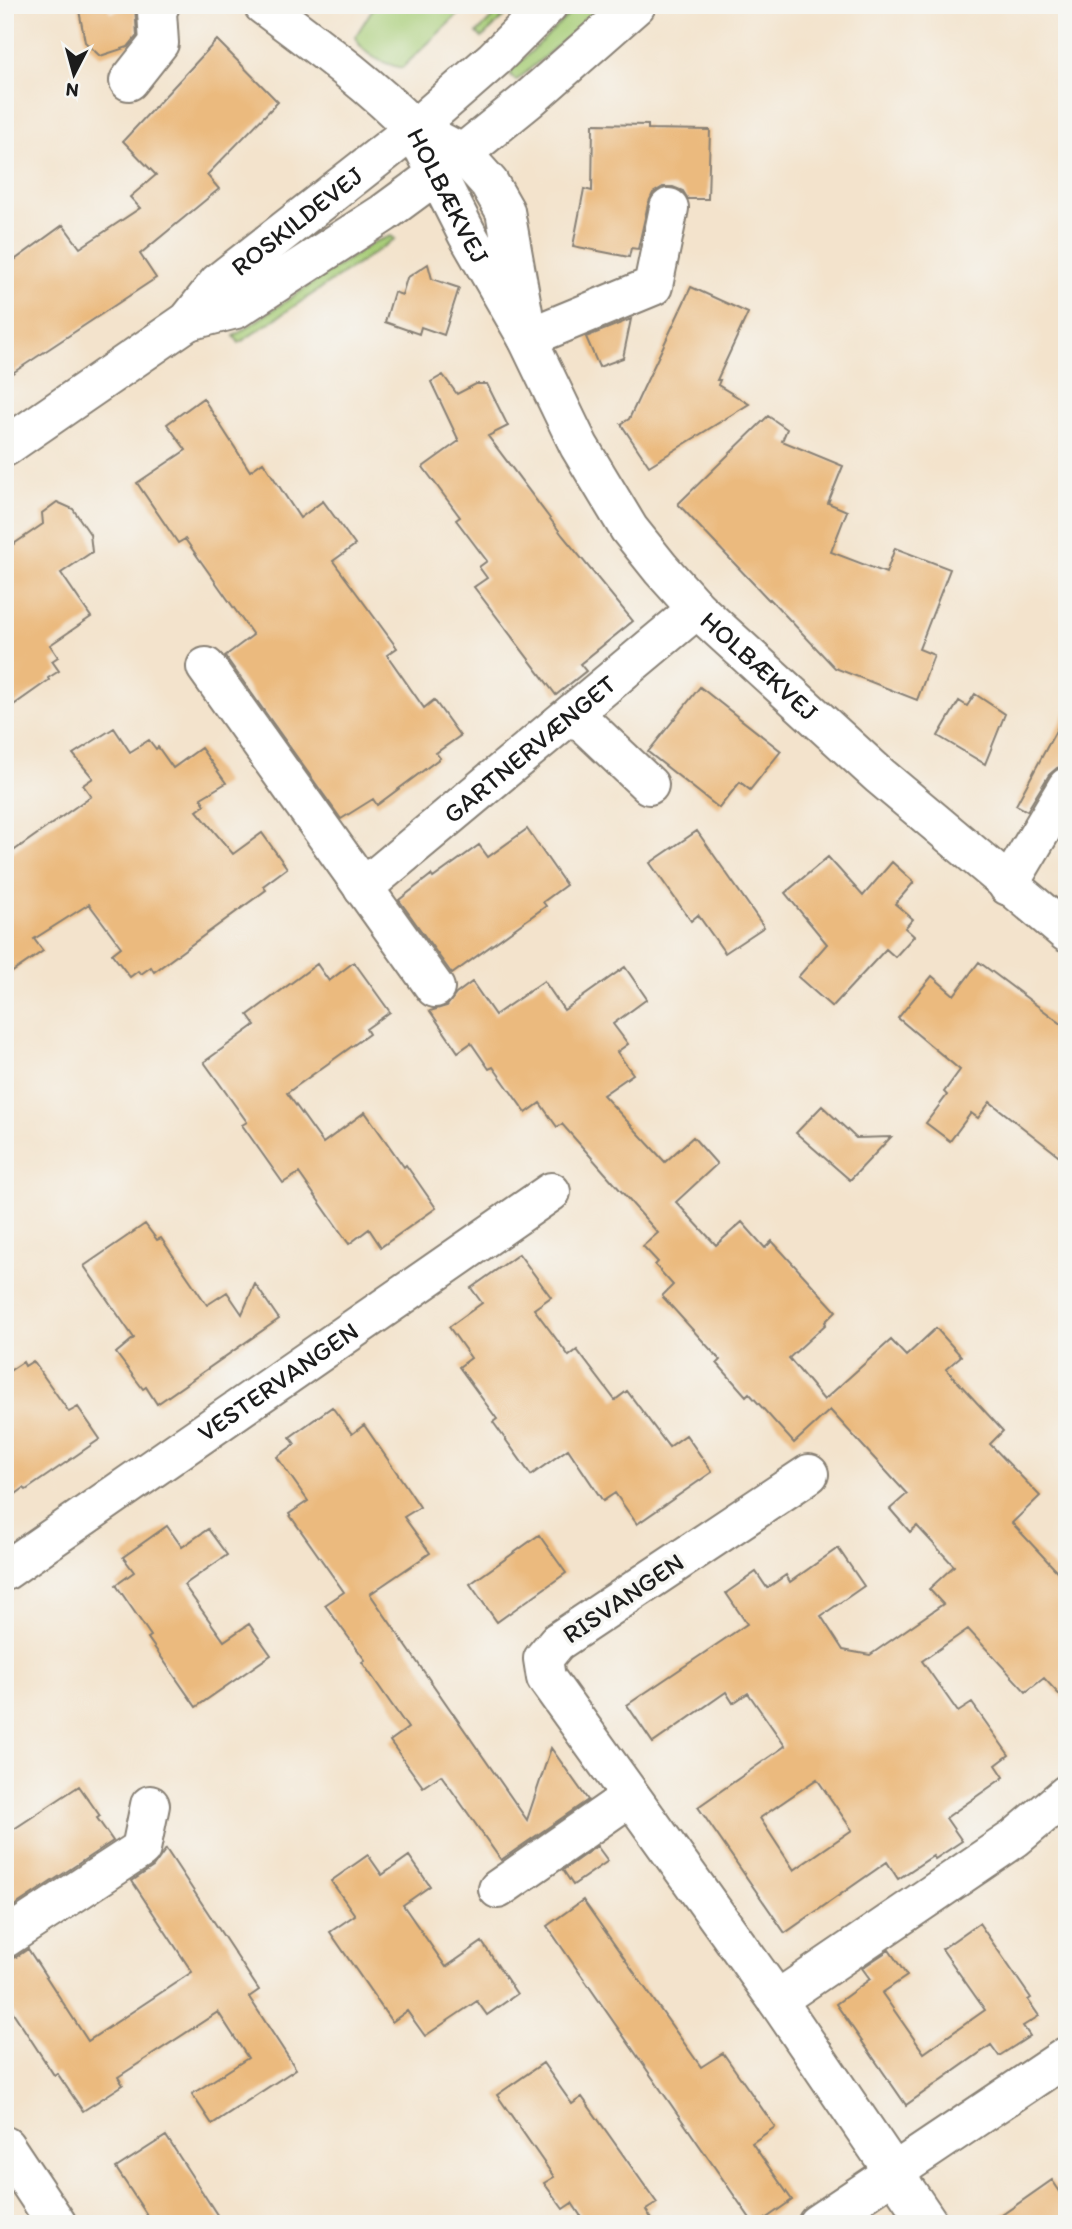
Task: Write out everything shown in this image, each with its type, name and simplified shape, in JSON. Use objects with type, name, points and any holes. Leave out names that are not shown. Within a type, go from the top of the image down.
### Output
[{"type":"street","points":[[129,81],[159,43],[157,12],[160,5]]},
{"type":"street","name":"HOLBÆKVEJ","points":[[263,5],[395,109],[449,164],[488,183],[505,211],[527,338],[561,412],[602,487],[653,559],[697,609],[880,776],[1067,933]]},
{"type":"street","name":"ROSKILDEVEJ","points":[[5,447],[188,321],[218,283],[414,129],[494,59],[548,5]]},
{"type":"street","name":"ROSKILDEVEJ","points":[[188,321],[236,309],[384,213],[528,100],[636,5]]},
{"type":"street","points":[[527,338],[653,286],[669,208]]},
{"type":"street","name":"GARTNERVÆNGET","points":[[363,888],[697,609]]},
{"type":"street","points":[[205,667],[435,988]]},
{"type":"street","points":[[573,713],[649,785]]},
{"type":"street","points":[[1008,886],[1067,787]]},
{"type":"street","name":"VESTERVANGEN","points":[[5,1571],[551,1192]]},
{"type":"street","name":"RISVANGEN","points":[[809,1474],[557,1642],[543,1659],[546,1678],[777,2000],[929,2224]]},
{"type":"street","points":[[777,2000],[1015,1838],[1067,1794]]},
{"type":"street","points":[[498,1889],[630,1797]]},
{"type":"street","points":[[5,1938],[141,1849],[150,1805]]},
{"type":"street","points":[[817,2224],[1067,2056]]},
{"type":"street","points":[[5,2146],[57,2224]]},
{"type":"green space","points":[[375,5],[468,5],[402,68],[374,58],[363,49],[355,37]]},
{"type":"green space","points":[[504,5],[516,5],[482,38],[477,33]]},
{"type":"green space","points":[[579,5],[605,5],[516,81],[510,75],[512,70]]},
{"type":"green space","points":[[391,236],[395,239],[239,343],[234,336],[374,242]]},
{"type":"building","points":[[78,5],[107,5],[110,13],[135,6],[137,36],[128,47],[100,56],[85,42]]},
{"type":"building","points":[[217,40],[278,102],[207,175],[219,189],[140,254],[156,278],[5,378],[5,267],[63,225],[80,248],[140,208],[130,197],[156,175],[123,141]]},
{"type":"building","points":[[593,124],[648,125],[648,129],[710,130],[708,199],[688,199],[683,191],[673,187],[663,187],[653,193],[638,249],[631,248],[629,257],[573,246],[584,189],[592,191]]},
{"type":"building","points":[[428,264],[432,279],[459,288],[444,335],[421,327],[419,334],[385,322],[394,292],[402,295],[407,278]]},
{"type":"building","points":[[691,287],[748,313],[717,380],[720,380],[718,385],[749,404],[649,466],[621,424],[629,419]]},
{"type":"building","points":[[631,319],[623,358],[599,367],[586,337]]},
{"type":"building","points":[[443,375],[457,394],[476,384],[487,384],[508,426],[488,436],[563,536],[633,621],[580,664],[586,671],[556,695],[474,587],[487,578],[479,567],[487,561],[456,520],[460,517],[423,467],[459,441],[431,382]]},
{"type":"building","points":[[203,398],[250,471],[263,462],[300,518],[323,501],[355,545],[333,561],[397,648],[387,655],[424,708],[434,700],[460,736],[436,753],[440,758],[377,805],[373,799],[341,819],[225,656],[253,635],[185,539],[178,543],[137,483],[186,450],[167,424]]},
{"type":"building","points":[[768,416],[787,429],[782,441],[843,466],[828,503],[847,511],[831,552],[886,573],[895,548],[950,569],[919,649],[934,655],[917,700],[835,668],[678,504]]},
{"type":"building","points":[[57,502],[73,509],[90,534],[92,552],[61,573],[91,617],[50,645],[58,657],[52,661],[59,671],[5,711],[5,550],[43,524],[42,513]]},
{"type":"building","points":[[700,687],[781,751],[750,790],[740,782],[719,808],[648,752]]},
{"type":"building","points":[[975,694],[1005,714],[985,764],[938,736],[959,701],[967,706]]},
{"type":"building","points":[[1067,710],[1067,765],[1057,768],[1049,775],[1027,811],[1016,805]]},
{"type":"building","points":[[114,728],[130,752],[149,740],[156,749],[158,747],[173,768],[201,748],[226,783],[201,798],[205,805],[197,811],[233,854],[262,833],[287,868],[263,886],[266,890],[154,972],[151,967],[130,977],[112,954],[121,947],[89,904],[34,939],[43,951],[5,977],[5,857],[91,796],[83,785],[93,778],[73,754]]},
{"type":"building","points":[[527,829],[566,885],[543,902],[546,906],[452,974],[399,900],[431,875],[433,878],[479,845],[488,857]]},
{"type":"building","points":[[697,831],[764,927],[725,953],[698,915],[691,921],[650,863]]},
{"type":"building","points":[[828,857],[863,896],[892,862],[914,882],[895,904],[913,919],[905,928],[914,936],[895,957],[886,949],[832,1007],[798,977],[827,944],[785,893]]},
{"type":"building","points":[[354,962],[390,1012],[366,1029],[369,1034],[287,1093],[323,1143],[365,1112],[436,1208],[381,1247],[369,1229],[349,1244],[299,1173],[283,1183],[242,1125],[247,1122],[204,1062],[255,1025],[248,1015],[317,964],[329,981]]},
{"type":"building","points":[[979,962],[1067,1028],[1067,1162],[990,1102],[978,1118],[971,1113],[950,1141],[926,1123],[947,1095],[944,1092],[960,1070],[898,1018],[932,976],[954,995]]},
{"type":"building","points":[[625,967],[647,999],[613,1024],[628,1044],[617,1052],[633,1074],[603,1095],[665,1162],[693,1137],[717,1164],[676,1202],[716,1245],[742,1222],[765,1248],[772,1241],[836,1311],[826,1324],[789,1358],[824,1400],[891,1340],[906,1356],[936,1328],[961,1356],[946,1369],[1003,1431],[990,1444],[1040,1496],[1012,1523],[1067,1582],[1067,1703],[1044,1678],[1026,1692],[968,1629],[922,1661],[958,1712],[972,1703],[1009,1755],[996,1765],[1004,1777],[946,1818],[962,1841],[898,1879],[887,1862],[785,1933],[698,1807],[785,1746],[748,1693],[733,1703],[726,1692],[653,1743],[627,1705],[747,1624],[726,1593],[756,1572],[767,1588],[786,1575],[790,1582],[838,1548],[864,1586],[821,1616],[843,1650],[870,1655],[943,1604],[929,1589],[954,1566],[917,1526],[910,1532],[890,1509],[907,1494],[830,1410],[794,1443],[749,1393],[746,1396],[717,1363],[720,1360],[662,1296],[673,1285],[655,1265],[658,1262],[643,1246],[658,1233],[562,1124],[557,1127],[540,1103],[526,1113],[493,1067],[489,1069],[471,1043],[458,1052],[430,1011],[447,1006],[456,994],[472,982],[495,1015],[544,981],[564,1010]],"holes":[[[817,1779],[852,1830],[794,1870],[760,1818]]]},
{"type":"building","points":[[822,1106],[856,1138],[891,1137],[850,1180],[796,1133]]},
{"type":"building","points":[[145,1224],[157,1240],[161,1238],[207,1305],[227,1292],[242,1314],[255,1284],[279,1319],[157,1404],[116,1353],[134,1338],[84,1266]]},
{"type":"building","points":[[519,1254],[551,1297],[534,1309],[569,1356],[577,1350],[615,1400],[627,1391],[669,1447],[686,1435],[712,1472],[637,1524],[615,1493],[603,1501],[568,1449],[531,1475],[493,1422],[497,1419],[459,1367],[471,1358],[449,1327],[482,1303],[471,1288]]},
{"type":"building","points":[[33,1361],[69,1412],[78,1407],[100,1439],[5,1502],[5,1374],[23,1362],[25,1366]]},
{"type":"building","points":[[332,1407],[352,1434],[364,1425],[404,1483],[420,1507],[404,1517],[430,1553],[370,1594],[527,1820],[551,1748],[588,1800],[501,1860],[441,1775],[423,1787],[390,1741],[408,1728],[362,1662],[365,1660],[325,1605],[344,1592],[289,1514],[308,1501],[277,1457],[295,1444],[290,1437]]},
{"type":"building","points":[[167,1526],[182,1547],[208,1529],[227,1555],[184,1585],[224,1641],[249,1624],[271,1655],[196,1707],[148,1638],[151,1636],[116,1585],[134,1572],[123,1557]]},
{"type":"building","points":[[539,1535],[566,1573],[497,1622],[470,1584]]},
{"type":"building","points":[[79,1786],[113,1841],[5,1912],[5,1835]]},
{"type":"building","points":[[597,1846],[608,1861],[573,1885],[563,1870]]},
{"type":"building","points":[[166,1849],[259,1990],[249,1997],[296,2069],[212,2124],[192,2094],[248,2058],[218,2012],[118,2077],[123,2085],[83,2111],[57,2073],[54,2075],[5,2000],[5,1960],[28,1949],[88,2041],[192,1972],[132,1881],[153,1867]]},
{"type":"building","points":[[368,1855],[382,1875],[409,1856],[430,1886],[403,1905],[446,1967],[482,1942],[517,1994],[487,2015],[477,2001],[425,2036],[407,2011],[392,2022],[330,1932],[355,1915],[331,1881]]},
{"type":"building","points":[[583,1900],[701,2067],[723,2053],[775,2127],[752,2143],[792,2200],[758,2224],[754,2224],[547,1926]]},
{"type":"building","points":[[979,1923],[1031,1998],[1028,2000],[1039,2016],[1023,2026],[1030,2036],[999,2056],[991,2045],[906,2105],[836,2004],[870,1979],[862,1968],[889,1950],[907,1976],[882,1993],[924,2053],[985,2010],[942,1949]]},
{"type":"building","points":[[543,2063],[572,2104],[582,2097],[657,2203],[646,2210],[655,2224],[586,2224],[572,2203],[563,2209],[544,2183],[554,2177],[497,2095]]},
{"type":"building","points":[[166,2136],[223,2224],[153,2224],[116,2168]]},
{"type":"building","points":[[1052,2180],[1067,2202],[1067,2224],[989,2224]]}]
